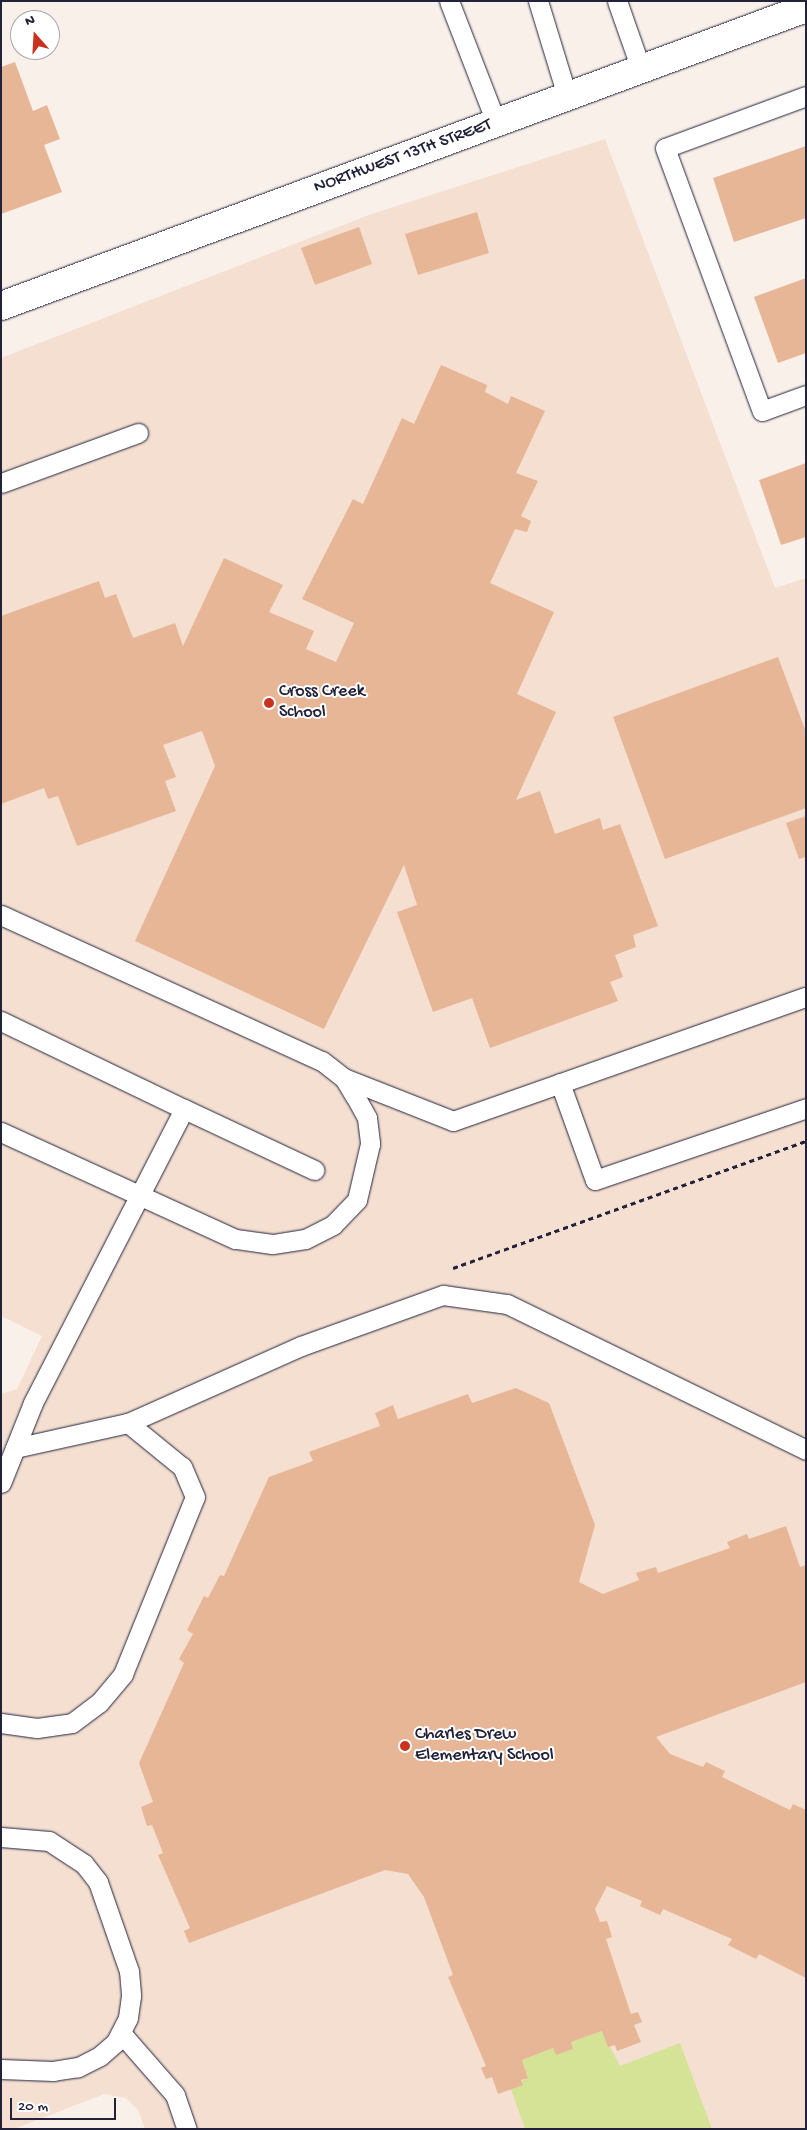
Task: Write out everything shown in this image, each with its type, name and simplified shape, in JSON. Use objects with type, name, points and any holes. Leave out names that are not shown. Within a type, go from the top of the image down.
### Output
[{"type":"street","name":"NORTHWEST 13TH STREET","points":[[1,306],[806,8]]},
{"type":"lane","points":[[449,1],[496,122]]},
{"type":"lane","points":[[538,1],[567,96]]},
{"type":"lane","points":[[617,1],[641,69]]},
{"type":"lane","points":[[806,96],[665,148],[762,410],[806,395]]},
{"type":"lane","points":[[1,484],[138,433]]},
{"type":"lane","points":[[1,915],[322,1061],[344,1078],[453,1121],[806,996]]},
{"type":"lane","points":[[1,1021],[314,1170]]},
{"type":"lane","points":[[1,1132],[138,1198],[234,1239],[272,1244],[305,1239],[333,1225],[357,1200],[370,1144],[367,1118],[344,1078]]},
{"type":"lane","points":[[560,1083],[595,1180],[806,1108]]},
{"type":"lane","points":[[1,1483],[33,1402],[184,1109]]},
{"type":"lane","points":[[15,1448],[128,1423],[301,1346],[443,1295],[507,1304],[806,1450]]},
{"type":"lane","points":[[1,1723],[37,1728],[72,1723],[99,1703],[123,1674],[195,1497],[182,1467],[128,1423]]},
{"type":"lane","points":[[1,1837],[30,1836],[68,1849],[98,1882],[128,1971],[131,1996],[121,2032],[100,2056],[78,2067],[36,2074],[1,2069]]},
{"type":"lane","points":[[121,2032],[175,2095],[187,2129]]},
{"type":"path","points":[[443,1271],[806,1141]]},
{"type":"shaded area","points":[[605,139],[775,588],[806,578],[806,2129],[145,2129],[138,2110],[126,2098],[104,2094],[14,2129],[1,2129],[1,1394],[17,1389],[42,1336],[1,1316],[1,358],[369,215]]},
{"type":"green space","points":[[602,2031],[620,2066],[680,2043],[712,2129],[525,2129],[511,2089],[528,2077],[522,2060],[553,2048],[556,2054],[573,2049],[571,2042]]},
{"type":"building","points":[[15,62],[33,111],[47,105],[60,139],[44,145],[62,192],[1,214],[1,67]]},
{"type":"building","points":[[806,146],[806,218],[734,242],[713,178]]},
{"type":"building","points":[[477,212],[489,253],[418,275],[405,234]]},
{"type":"building","points":[[359,227],[372,264],[315,285],[301,248]]},
{"type":"building","points":[[806,278],[806,353],[778,363],[754,297]]},
{"type":"building","name":"Cross Creek School","points":[[441,365],[487,385],[485,392],[508,404],[511,396],[545,411],[516,473],[538,481],[521,516],[531,521],[527,532],[515,529],[490,583],[554,612],[517,694],[556,712],[516,800],[540,791],[555,834],[600,818],[603,830],[620,824],[658,926],[633,935],[636,947],[615,955],[623,977],[610,982],[618,1001],[490,1048],[472,998],[433,1012],[397,912],[417,905],[404,865],[324,1029],[135,941],[215,766],[202,731],[163,745],[176,777],[165,781],[176,811],[77,846],[58,796],[48,799],[44,788],[1,804],[1,616],[99,581],[105,598],[116,594],[133,638],[175,623],[183,646],[224,558],[283,585],[269,612],[314,631],[306,649],[336,662],[354,623],[302,599],[353,499],[363,504],[402,418],[414,424]]},
{"type":"building","points":[[806,463],[806,537],[781,545],[759,480]]},
{"type":"building","points":[[778,657],[806,732],[806,808],[665,859],[613,717]]},
{"type":"building","points":[[806,816],[806,857],[799,859],[786,823]]},
{"type":"building","name":"Charles Drew Elementary School","points":[[516,1388],[549,1403],[595,1525],[579,1582],[603,1594],[639,1580],[636,1573],[656,1567],[658,1573],[730,1548],[727,1542],[747,1534],[749,1539],[786,1526],[800,1567],[806,1565],[806,1682],[656,1737],[670,1754],[703,1767],[706,1762],[725,1771],[722,1777],[790,1810],[793,1804],[806,1810],[806,1978],[759,1954],[756,1959],[728,1945],[732,1939],[663,1909],[660,1915],[640,1906],[642,1901],[607,1886],[595,1909],[600,1922],[607,1921],[612,1937],[606,1939],[631,2014],[638,2012],[642,2022],[634,2025],[641,2042],[617,2051],[615,2045],[608,2047],[602,2031],[571,2042],[573,2049],[556,2055],[553,2048],[522,2060],[528,2078],[521,2080],[523,2085],[498,2094],[492,2077],[486,2079],[481,2068],[486,2066],[448,1977],[453,1975],[424,1897],[408,1874],[385,1870],[189,1943],[184,1931],[190,1928],[158,1855],[163,1853],[152,1825],[147,1826],[141,1807],[153,1802],[139,1763],[184,1663],[179,1659],[193,1634],[187,1630],[204,1596],[208,1598],[220,1575],[224,1576],[269,1477],[313,1461],[309,1452],[380,1426],[375,1413],[393,1405],[398,1419],[468,1394],[472,1403]]},
{"type":"place","name":"Cross Creek School","points":[[269,703]]},
{"type":"place","name":"Charles Drew Elementary School","points":[[405,1746]]}]
